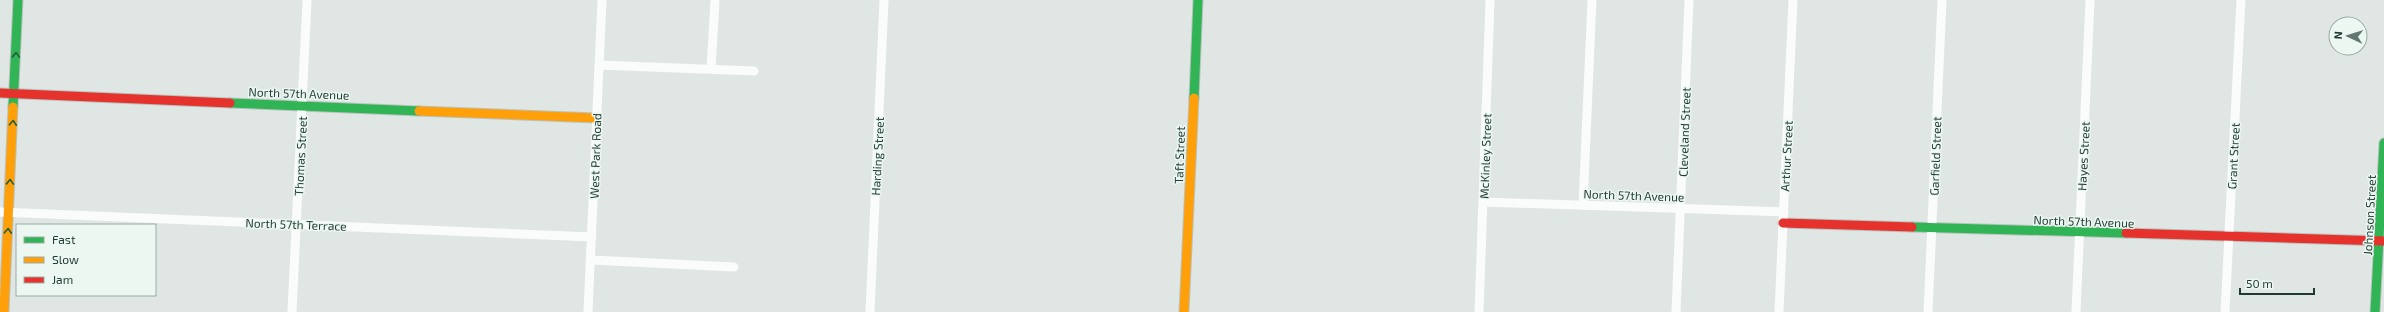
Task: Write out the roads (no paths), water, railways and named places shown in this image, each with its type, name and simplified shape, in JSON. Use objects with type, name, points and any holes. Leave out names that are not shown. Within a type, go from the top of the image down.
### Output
[{"type":"street","points":[[4,312],[4,212],[15,94],[18,0]]},
{"type":"street","name":"Thomas Street","points":[[292,312],[307,0]]},
{"type":"street","name":"West Park Road","points":[[588,312],[602,0]]},
{"type":"street","points":[[711,69],[715,0]]},
{"type":"street","name":"Harding Street","points":[[870,312],[884,0]]},
{"type":"street","name":"Taft Street","points":[[1184,312],[1198,0]]},
{"type":"street","name":"McKinley Street","points":[[1479,312],[1490,0]]},
{"type":"street","points":[[1583,205],[1592,0]]},
{"type":"street","name":"Cleveland Street","points":[[1676,312],[1689,0]]},
{"type":"street","name":"Arthur Street","points":[[1779,312],[1793,0]]},
{"type":"street","name":"Garfield Street","points":[[1928,312],[1942,0]]},
{"type":"street","name":"Hayes Street","points":[[2076,312],[2090,0]]},
{"type":"street","name":"Grant Street","points":[[2224,312],[2242,0]]},
{"type":"street","points":[[598,65],[754,71]]},
{"type":"street","name":"North 57th Avenue","points":[[0,93],[596,118]]},
{"type":"street","name":"Johnson Street","points":[[2376,312],[2382,241],[2384,143]]},
{"type":"street","name":"North 57th Avenue","points":[[1484,202],[1784,212]]},
{"type":"street","name":"North 57th Terrace","points":[[4,212],[592,237]]},
{"type":"street","name":"North 57th Avenue","points":[[1783,223],[2080,234],[2382,241]]},
{"type":"street","points":[[591,260],[734,267]]}]
